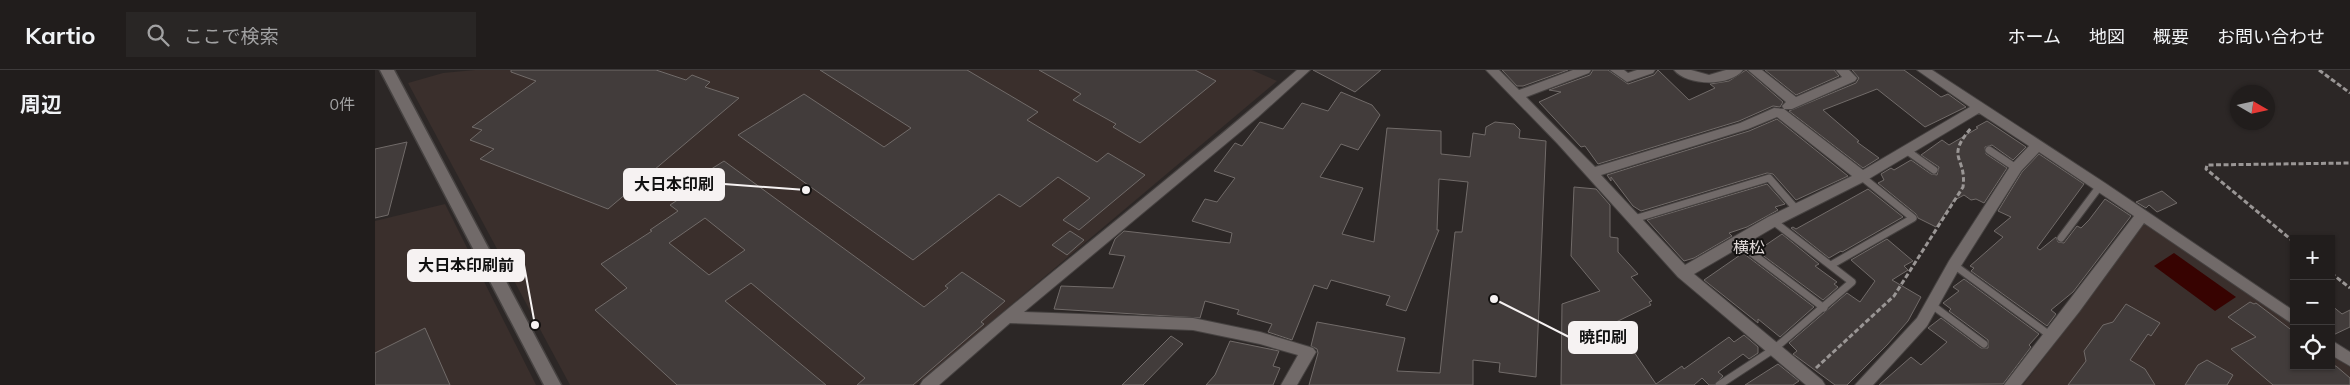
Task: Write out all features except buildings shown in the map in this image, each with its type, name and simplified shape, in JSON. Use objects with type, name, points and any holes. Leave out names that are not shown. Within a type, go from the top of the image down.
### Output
[{"type":"street","points":[[387,70],[553,385]]},
{"type":"street","points":[[928,385],[1007,317],[1247,120],[1304,70]]},
{"type":"street","points":[[1492,70],[1592,173],[1683,273],[1811,381]]},
{"type":"street","points":[[1518,95],[1585,70]]},
{"type":"street","points":[[1616,70],[1627,78],[1649,70]]},
{"type":"street","points":[[1680,70],[1705,80],[1714,80],[1737,70]]},
{"type":"street","points":[[1753,70],[1795,102]]},
{"type":"street","points":[[1592,173],[1744,126],[1851,78],[1842,70]]},
{"type":"street","points":[[1923,70],[2143,214],[2290,316]]},
{"type":"street","points":[[1683,273],[1773,221],[1862,177],[1906,150],[1982,109]]},
{"type":"street","points":[[1778,110],[1862,177]]},
{"type":"street","points":[[1863,385],[1922,322],[1954,265],[2016,168],[2037,146]]},
{"type":"street","points":[[2012,385],[2143,214]]},
{"type":"street","points":[[1007,317],[1193,324],[1260,338],[1308,352],[1289,385]]},
{"type":"street","points":[[2335,349],[2350,360]]},
{"type":"lane","points":[[1906,150],[1934,170]]},
{"type":"lane","points":[[1989,150],[2016,168]]},
{"type":"lane","points":[[1831,265],[1913,218],[1862,177]]},
{"type":"lane","points":[[1633,219],[1769,178],[1797,210]]},
{"type":"lane","points":[[2061,238],[2100,186]]},
{"type":"lane","points":[[1719,385],[1774,349],[1852,282],[1773,221]]},
{"type":"lane","points":[[1737,242],[1824,308]]},
{"type":"lane","points":[[1954,265],[2051,336]]},
{"type":"lane","points":[[1932,305],[1984,344]]},
{"type":"path","points":[[2319,70],[2350,94]]},
{"type":"path","points":[[1811,381],[1894,296],[1963,187],[1966,178],[1958,152],[1959,144],[1982,109]]},
{"type":"path","points":[[2290,239],[2206,169],[2207,165],[2350,163]]},
{"type":"path","points":[[2335,276],[2350,288]]},
{"type":"shaded area","points":[[475,70],[1252,70],[1277,81],[916,385],[570,385],[408,83],[443,73]]},
{"type":"shaded area","points":[[445,204],[536,385],[375,385],[375,221]]},
{"type":"shaded area","points":[[2141,224],[2153,225],[2290,320],[2290,370],[2335,370],[2335,353],[2350,364],[2350,385],[2023,385],[2098,287]]},
{"type":"shaded area","points":[[2174,253],[2236,297],[2215,311],[2154,266]]},
{"type":"place","name":"大日本印刷","points":[[806,190]]},
{"type":"place","name":"暁印刷","points":[[1494,299]]},
{"type":"place","name":"大日本印刷前","points":[[535,325]]},
{"type":"district","name":"横松","points":[[1749,247]]}]
